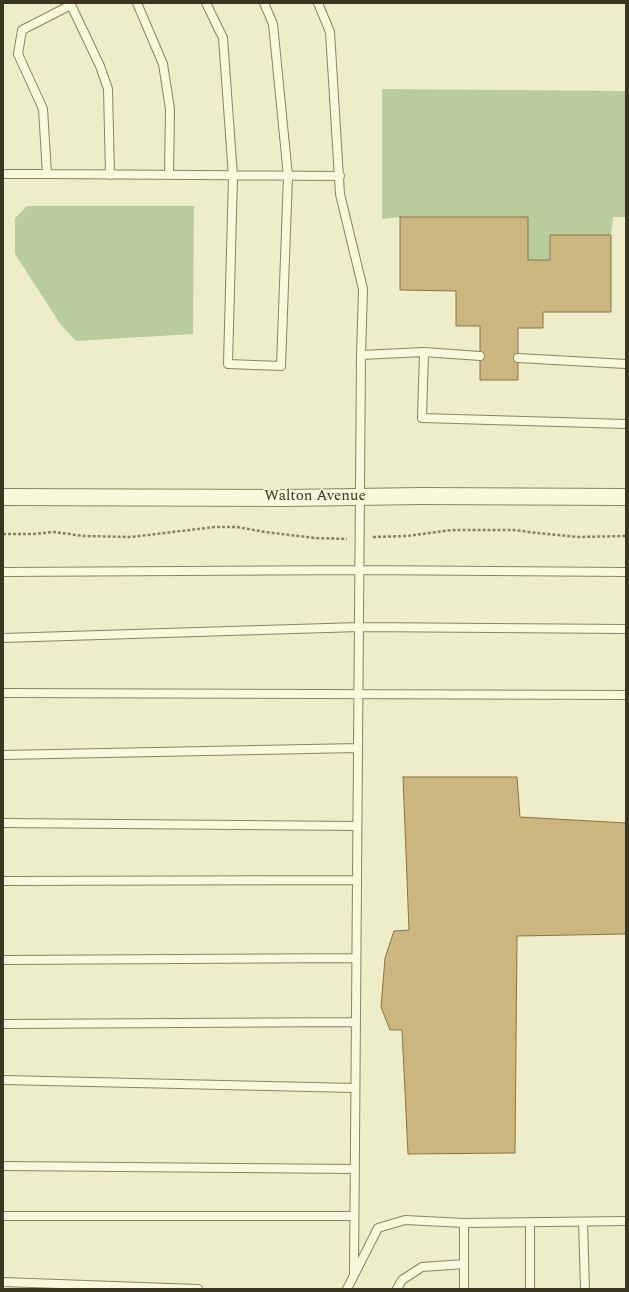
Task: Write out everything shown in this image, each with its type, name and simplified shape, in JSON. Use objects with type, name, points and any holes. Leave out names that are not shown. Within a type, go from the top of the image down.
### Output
[{"type":"street","name":"Walton Avenue","points":[[3,497],[626,497]]},
{"type":"lane","points":[[137,3],[164,64],[170,109],[169,175]]},
{"type":"lane","points":[[206,3],[223,38],[233,176],[228,364],[281,366],[288,176],[273,24],[264,3]]},
{"type":"lane","points":[[318,3],[330,32],[340,194],[363,289],[359,497],[354,1274]]},
{"type":"lane","points":[[47,174],[43,109],[18,54],[22,30],[71,4],[100,66],[108,89],[110,175]]},
{"type":"lane","points":[[3,174],[340,176]]},
{"type":"lane","points":[[361,355],[424,352],[480,356]]},
{"type":"lane","points":[[424,352],[422,418],[626,424]]},
{"type":"lane","points":[[518,358],[626,364]]},
{"type":"lane","points":[[3,572],[359,570],[626,572]]},
{"type":"lane","points":[[3,638],[359,627],[626,629]]},
{"type":"lane","points":[[3,693],[626,695]]},
{"type":"lane","points":[[3,755],[358,748]]},
{"type":"lane","points":[[3,823],[357,826]]},
{"type":"lane","points":[[3,881],[357,880]]},
{"type":"lane","points":[[3,960],[356,958]]},
{"type":"lane","points":[[3,1024],[356,1022]]},
{"type":"lane","points":[[3,1080],[356,1088]]},
{"type":"lane","points":[[3,1166],[355,1169]]},
{"type":"lane","points":[[3,1216],[354,1216]]},
{"type":"lane","points":[[347,1289],[378,1228],[405,1220],[464,1223],[626,1221]]},
{"type":"lane","points":[[530,1222],[530,1289]]},
{"type":"lane","points":[[583,1222],[585,1289]]},
{"type":"lane","points":[[464,1223],[464,1289]]},
{"type":"lane","points":[[397,1289],[402,1280],[422,1267],[464,1264]]},
{"type":"lane","points":[[402,1280],[402,1289]]},
{"type":"lane","points":[[3,1282],[198,1289]]},
{"type":"path","points":[[3,534],[54,532],[84,536],[131,537],[215,527],[237,527],[265,532],[339,540],[384,536],[407,536],[452,530],[514,530],[578,537],[626,536]]},
{"type":"green space","points":[[382,89],[626,91],[626,217],[613,217],[611,235],[551,235],[550,260],[528,260],[528,217],[400,217],[382,219]]},
{"type":"green space","points":[[27,206],[194,206],[193,334],[76,341],[61,325],[15,254],[15,218]]},
{"type":"building","points":[[400,217],[528,217],[528,260],[550,260],[550,235],[611,235],[611,312],[543,312],[543,328],[518,328],[518,380],[480,380],[480,326],[456,326],[456,291],[400,290]]},
{"type":"building","points":[[403,777],[517,777],[520,817],[626,823],[626,934],[517,936],[515,1153],[408,1154],[402,1030],[390,1030],[381,1007],[385,958],[394,931],[409,930]]}]
